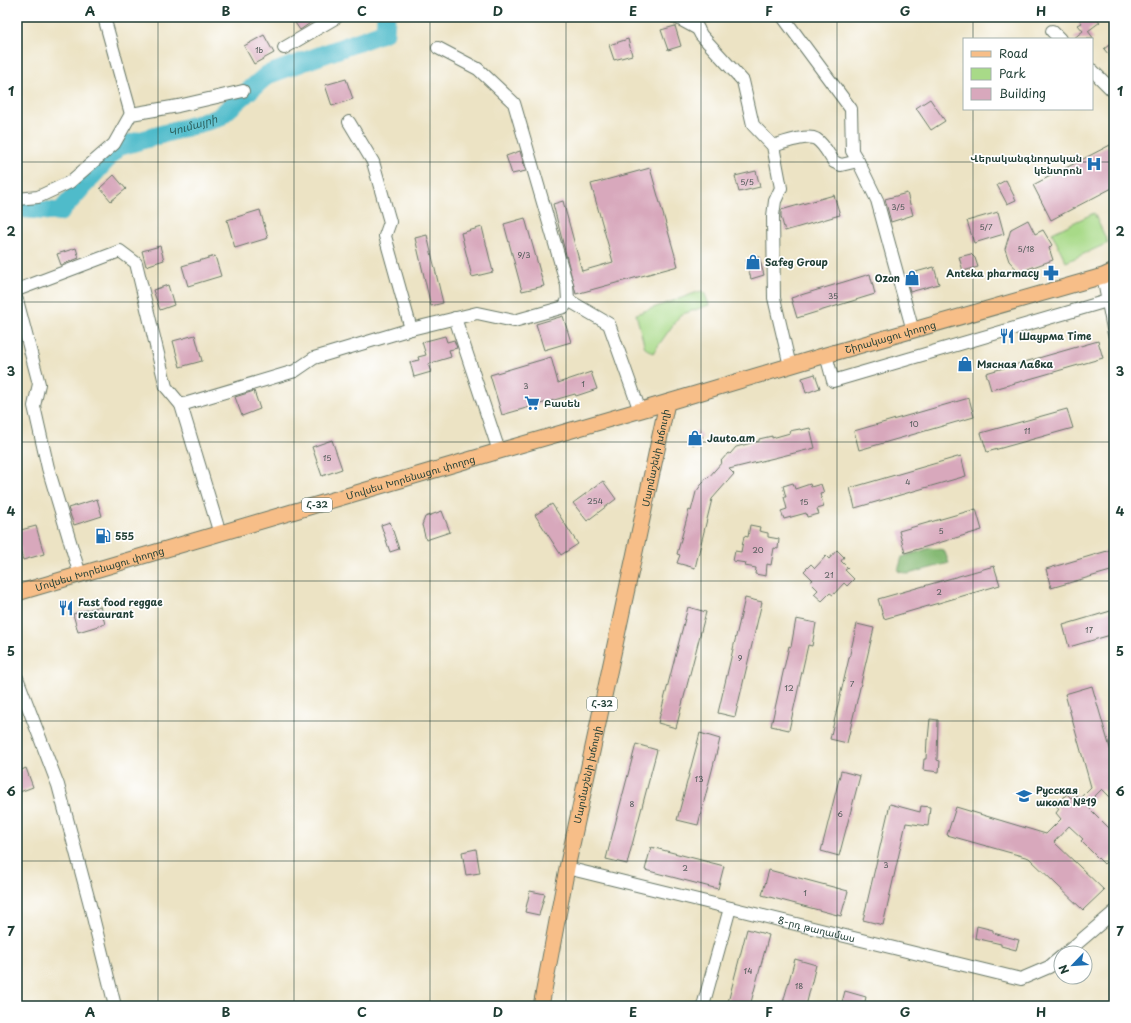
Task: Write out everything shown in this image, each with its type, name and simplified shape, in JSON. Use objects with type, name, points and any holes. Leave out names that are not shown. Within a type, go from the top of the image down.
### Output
[{"type":"main road","name":"Շիրակացու փողոց","points":[[667,403],[1109,273]]},
{"type":"main road","name":"Մովսես Խորենացու փողոց","points":[[17,593],[667,403]]},
{"type":"main road","name":"Մարմաշենի խճուղի","points":[[540,1006],[567,868],[667,403]]},
{"type":"street","points":[[17,199],[38,197],[70,182],[114,144],[132,114],[104,17]]},
{"type":"street","points":[[284,48],[337,17]]},
{"type":"street","points":[[676,17],[698,29]]},
{"type":"street","points":[[692,17],[701,35],[743,81],[753,125],[773,146],[781,188],[775,201],[773,216],[774,298],[790,366]]},
{"type":"street","points":[[783,17],[851,109],[852,151],[877,200],[913,331]]},
{"type":"street","points":[[181,405],[295,371],[314,358],[411,329],[477,313],[514,321],[564,307],[568,300],[567,285],[514,103],[478,69],[438,48]]},
{"type":"street","points":[[1093,71],[1114,92]]},
{"type":"street","points":[[132,114],[178,106],[243,91]]},
{"type":"street","points":[[349,122],[373,162],[390,222],[385,236],[411,329]]},
{"type":"street","points":[[773,146],[807,137],[815,139],[823,145],[834,162],[841,165],[858,161]]},
{"type":"street","points":[[17,290],[120,251],[136,263],[166,387],[181,405],[220,534]]},
{"type":"street","points":[[1109,273],[1107,301],[1114,334]]},
{"type":"street","points":[[17,300],[39,384],[34,406],[48,468],[80,575]]},
{"type":"street","points":[[568,300],[609,324],[640,411]]},
{"type":"street","points":[[826,355],[833,381],[1107,301]]},
{"type":"street","points":[[456,318],[499,451]]},
{"type":"street","points":[[17,678],[58,785],[115,1006]]},
{"type":"street","name":"8-րդ թաղամաս","points":[[567,868],[1021,979],[1049,967],[1053,964]]},
{"type":"street","points":[[703,1006],[730,908]]},
{"type":"street","points":[[1075,945],[1114,912]]},
{"type":"green space","points":[[1094,213],[1108,243],[1066,262],[1052,233]]},
{"type":"green space","points":[[701,291],[705,294],[709,305],[680,315],[653,353],[645,348],[636,314]]},
{"type":"green space","points":[[930,548],[944,550],[949,563],[908,574],[898,571],[902,557]]},
{"type":"building","points":[[291,17],[319,17],[300,30]]},
{"type":"building","points":[[1077,17],[1096,17],[1100,22],[1088,31],[1094,39],[1074,38],[1083,31],[1078,25],[1082,23]]},
{"type":"building","points":[[675,26],[681,46],[668,50],[661,30]]},
{"type":"building","points":[[264,35],[274,53],[254,64],[244,46]]},
{"type":"building","points":[[628,39],[632,55],[614,60],[609,45]]},
{"type":"building","points":[[1114,41],[1114,61],[1104,49]]},
{"type":"building","points":[[346,79],[353,99],[332,106],[325,85]]},
{"type":"building","points":[[930,99],[945,121],[931,130],[916,108]]},
{"type":"building","name":"Վերականգնողական կենտրոն","points":[[1114,143],[1114,187],[1051,220],[1033,185]]},
{"type":"building","points":[[520,151],[526,171],[512,174],[506,156]]},
{"type":"building","points":[[650,168],[678,266],[576,294],[553,204],[563,201],[582,271],[613,262],[591,184]]},
{"type":"building","points":[[756,171],[760,187],[739,192],[735,176]]},
{"type":"building","points":[[114,175],[126,189],[111,201],[100,188]]},
{"type":"building","points":[[1006,180],[1016,200],[1007,204],[997,185]]},
{"type":"building","points":[[907,193],[913,215],[891,222],[885,199]]},
{"type":"building","points":[[834,195],[840,215],[785,231],[781,217],[781,210]]},
{"type":"building","points":[[260,210],[268,238],[235,248],[227,220]]},
{"type":"building","points":[[998,212],[1004,234],[974,243],[967,221]]},
{"type":"building","points":[[525,218],[544,286],[522,291],[504,224]]},
{"type":"building","points":[[1028,220],[1035,234],[1043,230],[1052,245],[1049,248],[1053,260],[1019,272],[1009,261],[1005,249],[1011,229]]},
{"type":"building","points":[[482,227],[493,272],[472,277],[461,233]]},
{"type":"building","points":[[427,235],[443,303],[431,306],[415,238]]},
{"type":"building","points":[[160,246],[164,260],[146,266],[142,251]]},
{"type":"building","points":[[76,248],[79,258],[61,265],[57,254]]},
{"type":"building","points":[[971,254],[975,258],[978,267],[963,271],[959,257]]},
{"type":"building","points":[[215,256],[221,276],[188,286],[182,266]]},
{"type":"building","points":[[759,257],[764,275],[751,279],[746,260]]},
{"type":"building","points":[[934,267],[939,284],[910,292],[905,275]]},
{"type":"building","points":[[870,274],[875,294],[797,318],[791,298]]},
{"type":"building","points":[[168,285],[174,305],[160,310],[153,290]]},
{"type":"building","points":[[563,316],[571,342],[544,350],[536,324]]},
{"type":"building","points":[[195,335],[202,361],[180,367],[173,341]]},
{"type":"building","points":[[445,336],[447,342],[454,340],[457,348],[449,350],[451,357],[428,364],[431,372],[414,377],[410,362],[419,360],[418,357],[426,355],[422,342]]},
{"type":"building","points":[[1098,341],[1103,358],[991,390],[986,373]]},
{"type":"building","points":[[551,357],[558,383],[591,372],[597,389],[576,396],[575,394],[502,415],[490,375]]},
{"type":"building","points":[[815,374],[820,388],[806,393],[802,378]]},
{"type":"building","points":[[254,391],[260,409],[242,416],[235,397]]},
{"type":"building","points":[[969,398],[974,417],[859,450],[854,431]]},
{"type":"building","points":[[1067,409],[1073,428],[987,452],[981,433]]},
{"type":"building","points":[[810,428],[815,448],[729,469],[734,474],[712,499],[695,568],[677,563],[680,555],[677,554],[689,510],[691,511],[696,492],[728,453],[730,454],[736,447],[759,441],[759,439],[772,436],[772,438],[790,433],[789,431]]},
{"type":"building","name":"Jauto.am","points":[[697,430],[703,437],[693,445],[688,438]]},
{"type":"building","points":[[332,440],[342,469],[322,476],[312,447]]},
{"type":"building","points":[[961,456],[966,476],[855,508],[850,488]]},
{"type":"building","points":[[603,481],[616,499],[587,521],[573,503]]},
{"type":"building","points":[[793,483],[795,489],[810,484],[811,487],[821,484],[824,493],[820,494],[824,507],[817,509],[819,514],[807,517],[806,513],[784,519],[781,511],[787,509],[783,486]]},
{"type":"building","points":[[97,499],[102,516],[74,525],[68,508]]},
{"type":"building","points":[[552,504],[578,544],[561,555],[535,515]]},
{"type":"building","points":[[976,509],[982,530],[905,553],[899,531]]},
{"type":"building","points":[[442,511],[450,532],[426,540],[422,525],[425,517]]},
{"type":"building","points":[[390,522],[399,549],[390,552],[381,525]]},
{"type":"building","points":[[750,525],[760,527],[759,531],[768,533],[768,537],[779,539],[778,549],[774,548],[771,565],[767,564],[766,576],[755,574],[756,568],[745,566],[746,563],[733,561],[735,551],[741,552],[744,536],[748,537]]},
{"type":"building","points":[[36,526],[44,554],[23,560],[17,540],[17,531]]},
{"type":"building","points":[[1114,549],[1114,570],[1051,588],[1046,569]]},
{"type":"building","points":[[837,550],[844,557],[841,561],[848,568],[845,570],[854,579],[847,586],[844,583],[833,595],[830,593],[822,601],[814,594],[818,590],[810,582],[813,580],[804,571],[811,564],[815,568],[826,556],[829,559]]},
{"type":"building","points":[[994,566],[1000,585],[884,619],[878,599]]},
{"type":"building","points":[[745,598],[762,602],[735,717],[718,713]]},
{"type":"building","points":[[100,606],[105,624],[78,632],[73,614]]},
{"type":"building","points":[[688,607],[706,612],[676,728],[658,723]]},
{"type":"building","points":[[1114,610],[1114,634],[1069,647],[1063,625]]},
{"type":"building","points":[[796,619],[816,623],[812,646],[808,645],[789,730],[771,726],[789,646],[791,647]]},
{"type":"building","points":[[857,624],[874,628],[847,743],[830,739]]},
{"type":"building","points":[[1092,686],[1114,762],[1114,801],[1102,789],[1086,805],[1114,833],[1114,854],[1104,864],[1081,841],[1083,839],[1069,826],[1054,842],[1104,890],[1083,910],[1029,858],[947,835],[956,807],[1046,834],[1061,819],[1056,813],[1059,809],[1056,805],[1067,794],[1071,798],[1075,794],[1080,798],[1091,787],[1065,694]]},
{"type":"building","points":[[930,719],[938,720],[937,760],[940,761],[939,772],[923,770],[924,759],[926,759]]},
{"type":"building","points":[[700,733],[720,739],[698,825],[677,820]]},
{"type":"building","points":[[636,744],[657,750],[627,864],[606,859]]},
{"type":"building","points":[[26,768],[33,787],[17,793],[17,772]]},
{"type":"building","points":[[841,771],[860,776],[839,856],[821,851]]},
{"type":"building","points":[[890,804],[920,812],[921,806],[930,807],[928,826],[906,823],[883,925],[863,920]]},
{"type":"building","points":[[651,847],[724,866],[718,889],[645,870]]},
{"type":"building","points":[[476,849],[480,873],[466,875],[462,852]]},
{"type":"building","points":[[769,870],[848,891],[841,916],[762,895]]},
{"type":"building","points":[[530,891],[545,894],[539,915],[525,912]]},
{"type":"building","points":[[977,926],[993,930],[993,933],[1019,940],[1016,950],[1001,946],[1001,944],[975,938]]},
{"type":"building","points":[[747,929],[769,935],[750,1006],[727,1006]]},
{"type":"building","points":[[795,959],[816,965],[806,1006],[782,1006]]},
{"type":"building","points":[[845,991],[866,997],[864,1006],[841,1006]]},
{"type":"waterway","name":"Կումայրի","points":[[17,208],[60,212],[118,147],[218,118],[267,75],[385,32],[386,17]]},
{"type":"place","name":"Վերականգնողական կենտրոն","points":[[1094,164]]},
{"type":"place","name":"Safeg Group","points":[[753,262]]},
{"type":"place","name":"Anteka pharmacy","points":[[1051,273]]},
{"type":"place","name":"Ozon","points":[[912,278]]},
{"type":"place","name":"Шаурма Time","points":[[1007,336]]},
{"type":"place","name":"Мясная Лавка","points":[[965,364]]},
{"type":"place","name":"Բասեն","points":[[532,403]]},
{"type":"place","name":"Jauto.am","points":[[695,438]]},
{"type":"place","name":"555","points":[[103,536]]},
{"type":"place","name":"Fast food reggae restaurant","points":[[66,608]]},
{"type":"place","name":"Русская школа №19","points":[[1024,796]]}]
